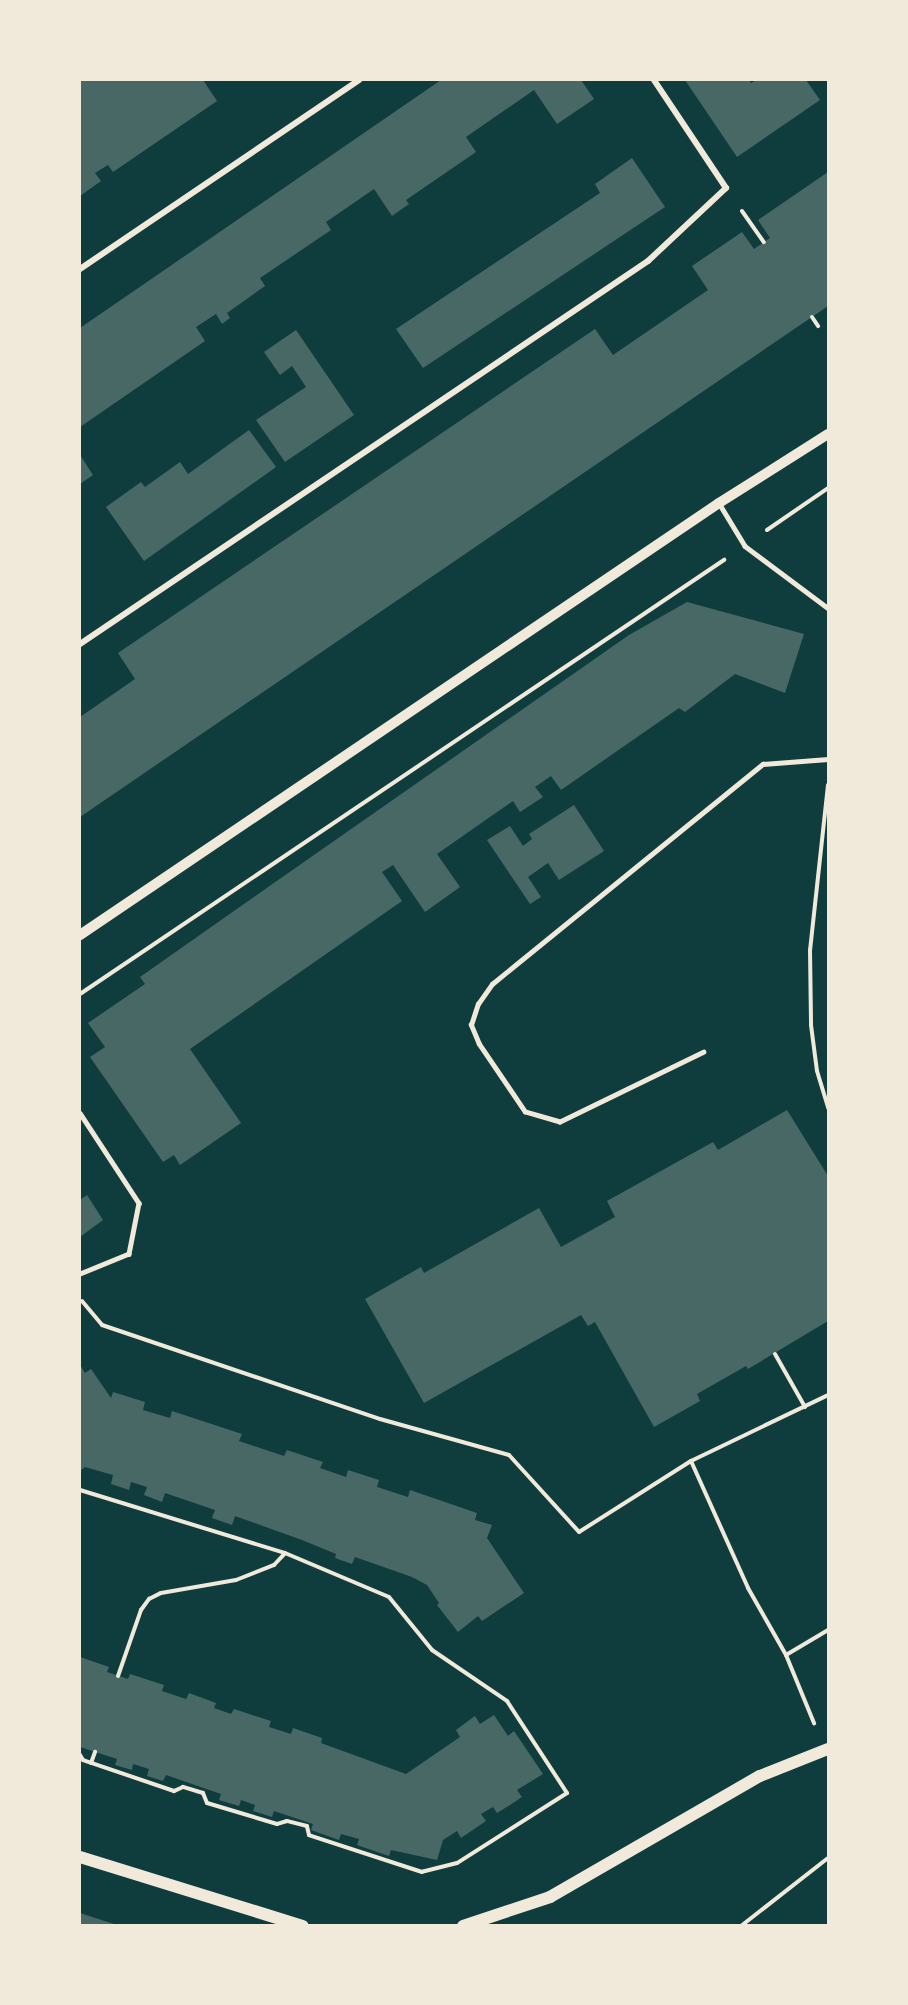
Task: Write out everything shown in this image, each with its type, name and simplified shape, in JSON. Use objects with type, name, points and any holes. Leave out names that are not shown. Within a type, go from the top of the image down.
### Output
[{"type":"main road","points":[[463,1926],[519,1910],[569,1887],[760,1776],[828,1749]]},
{"type":"main road","points":[[80,1857],[303,1926]]},
{"type":"street","points":[[80,270],[359,80]]},
{"type":"street","points":[[80,644],[648,261],[726,188],[654,80]]},
{"type":"street","points":[[80,935],[719,503],[828,434]]},
{"type":"lane","points":[[719,503],[745,546],[828,608]]},
{"type":"lane","points":[[704,1052],[560,1122],[525,1112],[479,1044],[471,1025],[478,1004],[492,984],[763,764],[828,759]]},
{"type":"lane","points":[[80,1113],[139,1203],[129,1254],[80,1274]]},
{"type":"path","points":[[726,188],[764,242]]},
{"type":"path","points":[[812,317],[818,326]]},
{"type":"path","points":[[80,994],[828,488]]},
{"type":"path","points":[[828,778],[827,813],[811,982],[817,1071],[828,1108]]},
{"type":"path","points":[[80,1298],[102,1325],[380,1419],[509,1455],[579,1532],[690,1461],[828,1395]]},
{"type":"path","points":[[775,1354],[805,1407]]},
{"type":"path","points":[[690,1461],[748,1588],[786,1655],[797,1680]]},
{"type":"path","points":[[80,1490],[285,1553],[389,1597],[432,1650],[507,1701],[567,1793],[458,1863],[422,1872],[309,1835],[307,1826],[287,1821],[277,1824],[207,1803],[203,1793],[183,1787],[174,1791],[91,1763],[80,1755]]},
{"type":"path","points":[[118,1676],[141,1610],[149,1599],[161,1593],[236,1580],[274,1565],[285,1553]]},
{"type":"path","points":[[786,1655],[828,1630]]},
{"type":"path","points":[[91,1763],[95,1752]]},
{"type":"path","points":[[741,1926],[828,1858]]},
{"type":"building","points":[[80,80],[203,80],[217,101],[113,172],[108,165],[95,173],[101,181],[80,196]]},
{"type":"building","points":[[441,80],[581,80],[594,99],[557,124],[534,90],[466,137],[476,152],[406,200],[409,204],[392,216],[374,189],[326,222],[331,230],[260,278],[265,286],[227,313],[230,318],[222,324],[216,314],[196,327],[205,341],[80,427],[80,328]]},
{"type":"building","points":[[685,80],[749,80],[751,83],[757,80],[806,80],[820,100],[737,157]]},
{"type":"building","points":[[632,158],[665,207],[423,368],[396,329],[600,193],[595,184]]},
{"type":"building","points":[[828,172],[828,306],[80,817],[80,717],[135,679],[118,653],[595,329],[613,355],[708,290],[692,266],[742,232],[754,249],[770,238],[758,220]]},
{"type":"building","points":[[296,330],[354,415],[285,462],[256,420],[306,387],[292,366],[280,375],[264,352]]},
{"type":"building","points":[[249,430],[276,467],[144,561],[106,507],[141,482],[145,487],[180,462],[188,474]]},
{"type":"building","points":[[80,455],[93,475],[80,484]]},
{"type":"building","points":[[687,602],[804,634],[785,693],[735,674],[685,712],[679,708],[561,790],[551,776],[535,787],[543,797],[520,812],[513,801],[437,854],[460,887],[425,912],[393,865],[382,872],[402,901],[190,1049],[241,1123],[180,1165],[174,1155],[163,1162],[90,1057],[105,1047],[88,1023],[145,984],[140,977],[629,635]]},
{"type":"building","points":[[574,805],[604,851],[559,880],[548,863],[528,877],[541,897],[530,904],[487,840],[510,826],[523,846],[532,839],[529,834]]},
{"type":"building","points":[[787,1110],[828,1176],[828,1321],[748,1369],[746,1366],[697,1394],[700,1401],[654,1427],[595,1322],[588,1326],[581,1315],[424,1403],[365,1299],[421,1267],[424,1273],[539,1208],[561,1247],[615,1217],[607,1201],[713,1142],[718,1150]]},
{"type":"building","points":[[87,1195],[103,1220],[80,1237],[80,1200]]},
{"type":"building","points":[[80,1365],[85,1373],[91,1369],[111,1398],[113,1392],[145,1402],[143,1410],[170,1418],[172,1411],[242,1434],[239,1441],[284,1456],[287,1450],[323,1462],[320,1468],[346,1477],[348,1470],[379,1480],[377,1487],[408,1497],[410,1490],[477,1513],[475,1520],[492,1525],[487,1538],[524,1593],[482,1621],[478,1616],[458,1632],[437,1605],[439,1603],[427,1585],[412,1577],[355,1557],[352,1564],[335,1558],[336,1554],[302,1540],[235,1516],[232,1525],[212,1518],[215,1510],[165,1493],[162,1502],[144,1495],[147,1487],[131,1482],[129,1490],[111,1484],[113,1475],[85,1467],[80,1471]]},
{"type":"building","points":[[80,1657],[109,1667],[107,1672],[128,1679],[130,1674],[164,1685],[162,1691],[186,1699],[189,1693],[216,1703],[214,1708],[231,1714],[234,1709],[271,1721],[269,1727],[291,1734],[293,1728],[322,1738],[321,1743],[406,1774],[460,1737],[456,1730],[475,1716],[480,1724],[494,1715],[508,1736],[514,1731],[543,1774],[517,1790],[522,1797],[510,1805],[497,1813],[493,1807],[481,1814],[486,1821],[461,1838],[457,1831],[443,1840],[437,1860],[391,1850],[389,1856],[357,1845],[359,1839],[341,1834],[339,1840],[311,1830],[313,1824],[274,1811],[272,1817],[253,1811],[255,1805],[241,1800],[239,1806],[219,1800],[221,1794],[166,1775],[163,1781],[147,1776],[149,1769],[133,1764],[132,1770],[115,1765],[117,1759],[80,1747]]},
{"type":"building","points":[[80,1913],[117,1925],[117,1926],[80,1926]]}]
